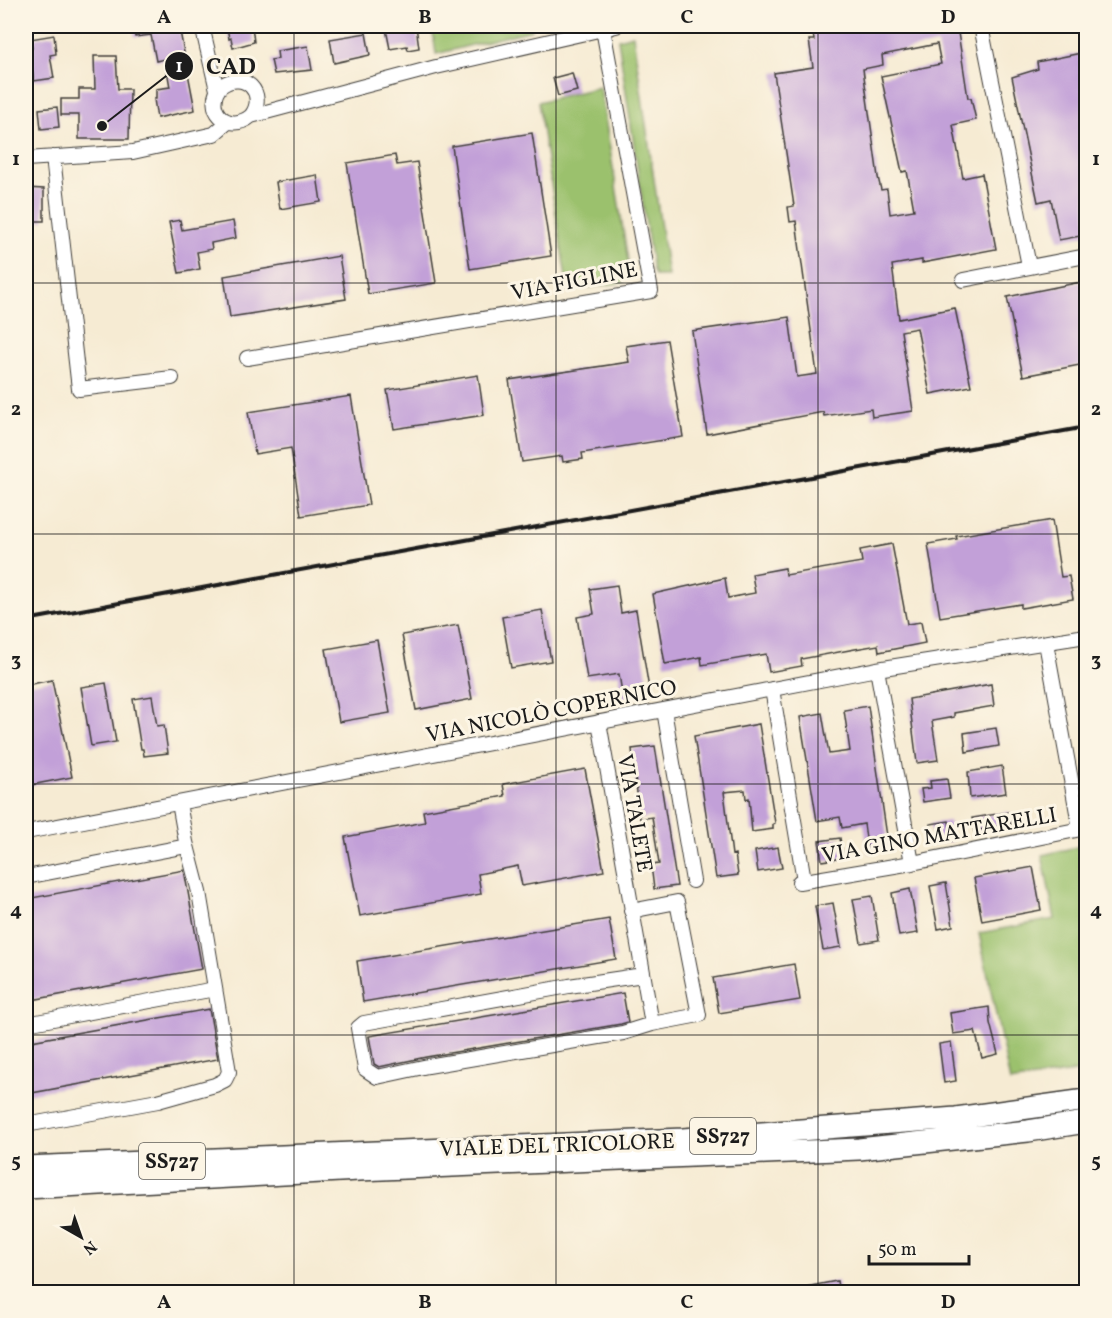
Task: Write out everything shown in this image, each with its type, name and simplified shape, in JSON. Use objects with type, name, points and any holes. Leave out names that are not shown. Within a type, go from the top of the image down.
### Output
[{"type":"highway","name":"VIALE DEL TRICOLORE","points":[[26,1188],[358,1161],[956,1118],[1086,1100]]},
{"type":"highway","name":"VIALE DEL TRICOLORE","points":[[358,1161],[859,1149],[1028,1131],[1086,1122]]},
{"type":"highway","name":"VIALE DEL TRICOLORE","points":[[26,1167],[319,1164]]},
{"type":"street","points":[[202,26],[217,90]]},
{"type":"street","points":[[546,26],[550,40]]},
{"type":"street","points":[[981,26],[1029,266]]},
{"type":"street","points":[[236,80],[225,82],[217,90],[214,100],[216,110],[222,118],[228,122],[241,123],[251,116],[436,67],[609,27]]},
{"type":"street","name":"VIA FIGLINE","points":[[247,358],[651,291],[609,27]]},
{"type":"street","points":[[210,60],[236,80],[252,87],[257,98],[256,108],[251,116]]},
{"type":"street","points":[[257,98],[285,107]]},
{"type":"street","points":[[26,159],[133,152],[214,134],[228,122]]},
{"type":"street","points":[[53,157],[79,389],[172,378]]},
{"type":"street","points":[[963,280],[1086,256]]},
{"type":"street","name":"VIA NICOLÒ COPERNICO","points":[[26,832],[877,669],[1086,636]]},
{"type":"street","points":[[1046,643],[1083,829]]},
{"type":"street","points":[[877,669],[912,863]]},
{"type":"street","name":"VIA GINO MATTARELLI","points":[[772,689],[801,881],[912,863],[1083,829]]},
{"type":"street","points":[[664,710],[693,881]]},
{"type":"street","name":"VIA TALETE","points":[[599,722],[652,1024]]},
{"type":"street","points":[[26,1125],[158,1101],[215,1085],[225,1080],[229,1072],[199,892],[179,803]]},
{"type":"street","points":[[26,877],[187,846]]},
{"type":"street","points":[[631,911],[677,902],[699,1016],[652,1024],[623,1033],[428,1066],[377,1077],[365,1069],[358,1028],[364,1023],[642,975]]},
{"type":"street","points":[[26,1024],[215,989]]},
{"type":"green space","points":[[432,26],[531,26],[532,30],[436,54]]},
{"type":"green space","points":[[633,35],[668,276],[655,276],[653,271],[618,39]]},
{"type":"green space","points":[[600,87],[630,273],[622,283],[568,290],[538,102]]},
{"type":"green space","points":[[1086,845],[1086,1070],[1010,1082],[979,933],[1055,919],[1042,855]]},
{"type":"building","points":[[133,26],[179,26],[195,110],[157,118],[154,99],[156,99],[156,89],[170,87],[165,59],[156,61],[151,35],[135,37]]},
{"type":"building","points":[[227,26],[252,26],[254,42],[233,48]]},
{"type":"building","points":[[395,26],[416,26],[419,48],[408,50],[407,46],[390,49],[386,29]]},
{"type":"building","points":[[812,26],[828,26],[829,32],[872,26],[957,26],[968,98],[971,98],[976,120],[953,125],[963,178],[982,174],[996,249],[922,263],[922,260],[892,265],[899,319],[955,308],[971,386],[930,394],[917,328],[901,331],[913,411],[872,417],[871,409],[824,416],[823,412],[707,434],[692,331],[789,317],[797,377],[817,374],[796,221],[790,222],[788,207],[794,206],[774,73],[813,67],[809,40],[814,40]],"holes":[[[937,44],[941,64],[881,76],[902,172],[907,171],[914,210],[890,214],[887,189],[881,190],[878,177],[863,69],[883,65],[882,55]]]},
{"type":"building","points":[[366,33],[370,55],[334,63],[330,39]]},
{"type":"building","points":[[54,35],[56,54],[50,55],[54,78],[34,81],[29,49],[32,48],[30,39]]},
{"type":"building","points":[[308,46],[312,70],[274,74],[271,60],[278,59],[277,51]]},
{"type":"building","points":[[1086,52],[1086,235],[1059,240],[1051,199],[1038,202],[1012,77],[1038,69],[1037,62]]},
{"type":"building","points":[[94,56],[116,56],[118,89],[130,89],[129,139],[79,139],[79,115],[61,115],[61,99],[79,99],[79,89],[95,89]]},
{"type":"building","points":[[572,73],[577,91],[558,96],[553,78]]},
{"type":"building","points":[[57,107],[59,127],[41,129],[39,109]]},
{"type":"building","points":[[532,133],[551,256],[470,269],[452,146]]},
{"type":"building","points":[[395,155],[397,165],[417,162],[436,283],[368,294],[347,163]]},
{"type":"building","points":[[317,175],[321,202],[280,209],[276,182]]},
{"type":"building","points":[[26,188],[44,189],[44,221],[26,221]]},
{"type":"building","points":[[180,220],[182,230],[233,221],[236,238],[211,243],[212,249],[197,252],[200,269],[179,273],[169,222]]},
{"type":"building","points":[[339,256],[346,299],[230,317],[224,276]]},
{"type":"building","points":[[1086,281],[1086,337],[1080,338],[1085,364],[1023,376],[1007,297]]},
{"type":"building","points":[[667,340],[683,437],[582,453],[583,459],[563,462],[562,456],[522,462],[509,380],[629,362],[626,346]]},
{"type":"building","points":[[478,375],[484,415],[394,429],[387,390]]},
{"type":"building","points":[[351,396],[369,505],[301,516],[291,448],[255,454],[248,412]]},
{"type":"building","points":[[1052,520],[1061,577],[1069,576],[1073,599],[1021,608],[1021,604],[940,617],[928,544],[957,539],[956,536]]},
{"type":"building","points":[[892,544],[907,624],[921,622],[925,643],[879,652],[878,645],[801,659],[802,666],[769,672],[766,654],[702,665],[701,657],[665,664],[653,594],[725,578],[728,598],[755,593],[752,574],[785,568],[786,575],[862,562],[860,550]]},
{"type":"building","points":[[617,585],[621,613],[636,610],[650,695],[623,699],[619,674],[587,679],[577,617],[594,614],[590,589]]},
{"type":"building","points":[[542,610],[551,661],[511,668],[502,617]]},
{"type":"building","points":[[458,625],[472,699],[416,710],[402,635]]},
{"type":"building","points":[[377,640],[390,713],[339,722],[326,649]]},
{"type":"building","points":[[52,680],[72,777],[26,786],[26,685]]},
{"type":"building","points":[[106,683],[116,742],[91,746],[81,687]]},
{"type":"building","points":[[991,684],[994,706],[954,713],[954,717],[932,721],[938,760],[917,763],[909,699]]},
{"type":"building","points":[[152,696],[157,726],[164,725],[168,753],[144,756],[133,699]]},
{"type":"building","points":[[868,706],[889,850],[868,853],[864,824],[842,828],[840,817],[817,821],[800,717],[822,713],[829,754],[850,751],[844,710]]},
{"type":"building","points":[[759,724],[775,823],[773,829],[752,832],[749,798],[746,799],[745,790],[724,792],[732,855],[735,854],[738,875],[716,878],[694,736]]},
{"type":"building","points":[[996,728],[999,746],[966,752],[964,733]]},
{"type":"building","points":[[655,746],[677,886],[654,889],[651,865],[659,864],[652,817],[640,819],[632,749]]},
{"type":"building","points":[[1002,766],[1006,793],[970,798],[968,772]]},
{"type":"building","points":[[585,769],[604,871],[522,886],[518,866],[478,874],[481,894],[360,916],[345,837],[425,822],[423,811],[505,796],[503,784]]},
{"type":"building","points":[[947,779],[950,798],[923,802],[921,789],[931,788],[930,781]]},
{"type":"building","points":[[1009,812],[1011,824],[974,831],[972,818]]},
{"type":"building","points":[[949,821],[952,841],[933,844],[930,824]]},
{"type":"building","points":[[840,838],[843,858],[822,861],[819,841]]},
{"type":"building","points":[[778,847],[782,868],[758,872],[755,851]]},
{"type":"building","points":[[1033,867],[1041,910],[982,921],[974,878]]},
{"type":"building","points":[[184,870],[202,969],[26,1001],[26,899]]},
{"type":"building","points":[[946,883],[953,926],[938,929],[930,886]]},
{"type":"building","points":[[910,889],[918,933],[899,936],[892,893]]},
{"type":"building","points":[[872,896],[879,940],[861,943],[853,899]]},
{"type":"building","points":[[833,903],[841,947],[823,950],[815,906]]},
{"type":"building","points":[[609,919],[616,959],[363,1002],[357,961]]},
{"type":"building","points":[[794,964],[800,1000],[719,1013],[713,978]]},
{"type":"building","points":[[623,993],[628,1022],[621,1024],[379,1067],[374,1064],[369,1036]]},
{"type":"building","points":[[989,1007],[990,1023],[998,1054],[982,1058],[975,1031],[953,1034],[950,1013]]},
{"type":"building","points":[[209,1009],[218,1059],[26,1094],[26,1042]]},
{"type":"building","points":[[951,1042],[956,1081],[944,1083],[939,1044]]},
{"type":"building","points":[[837,1281],[839,1293],[806,1293],[805,1287]]},
{"type":"railway","points":[[26,620],[1086,427]]},
{"type":"place","name":"CAD","points":[[102,126]]}]
